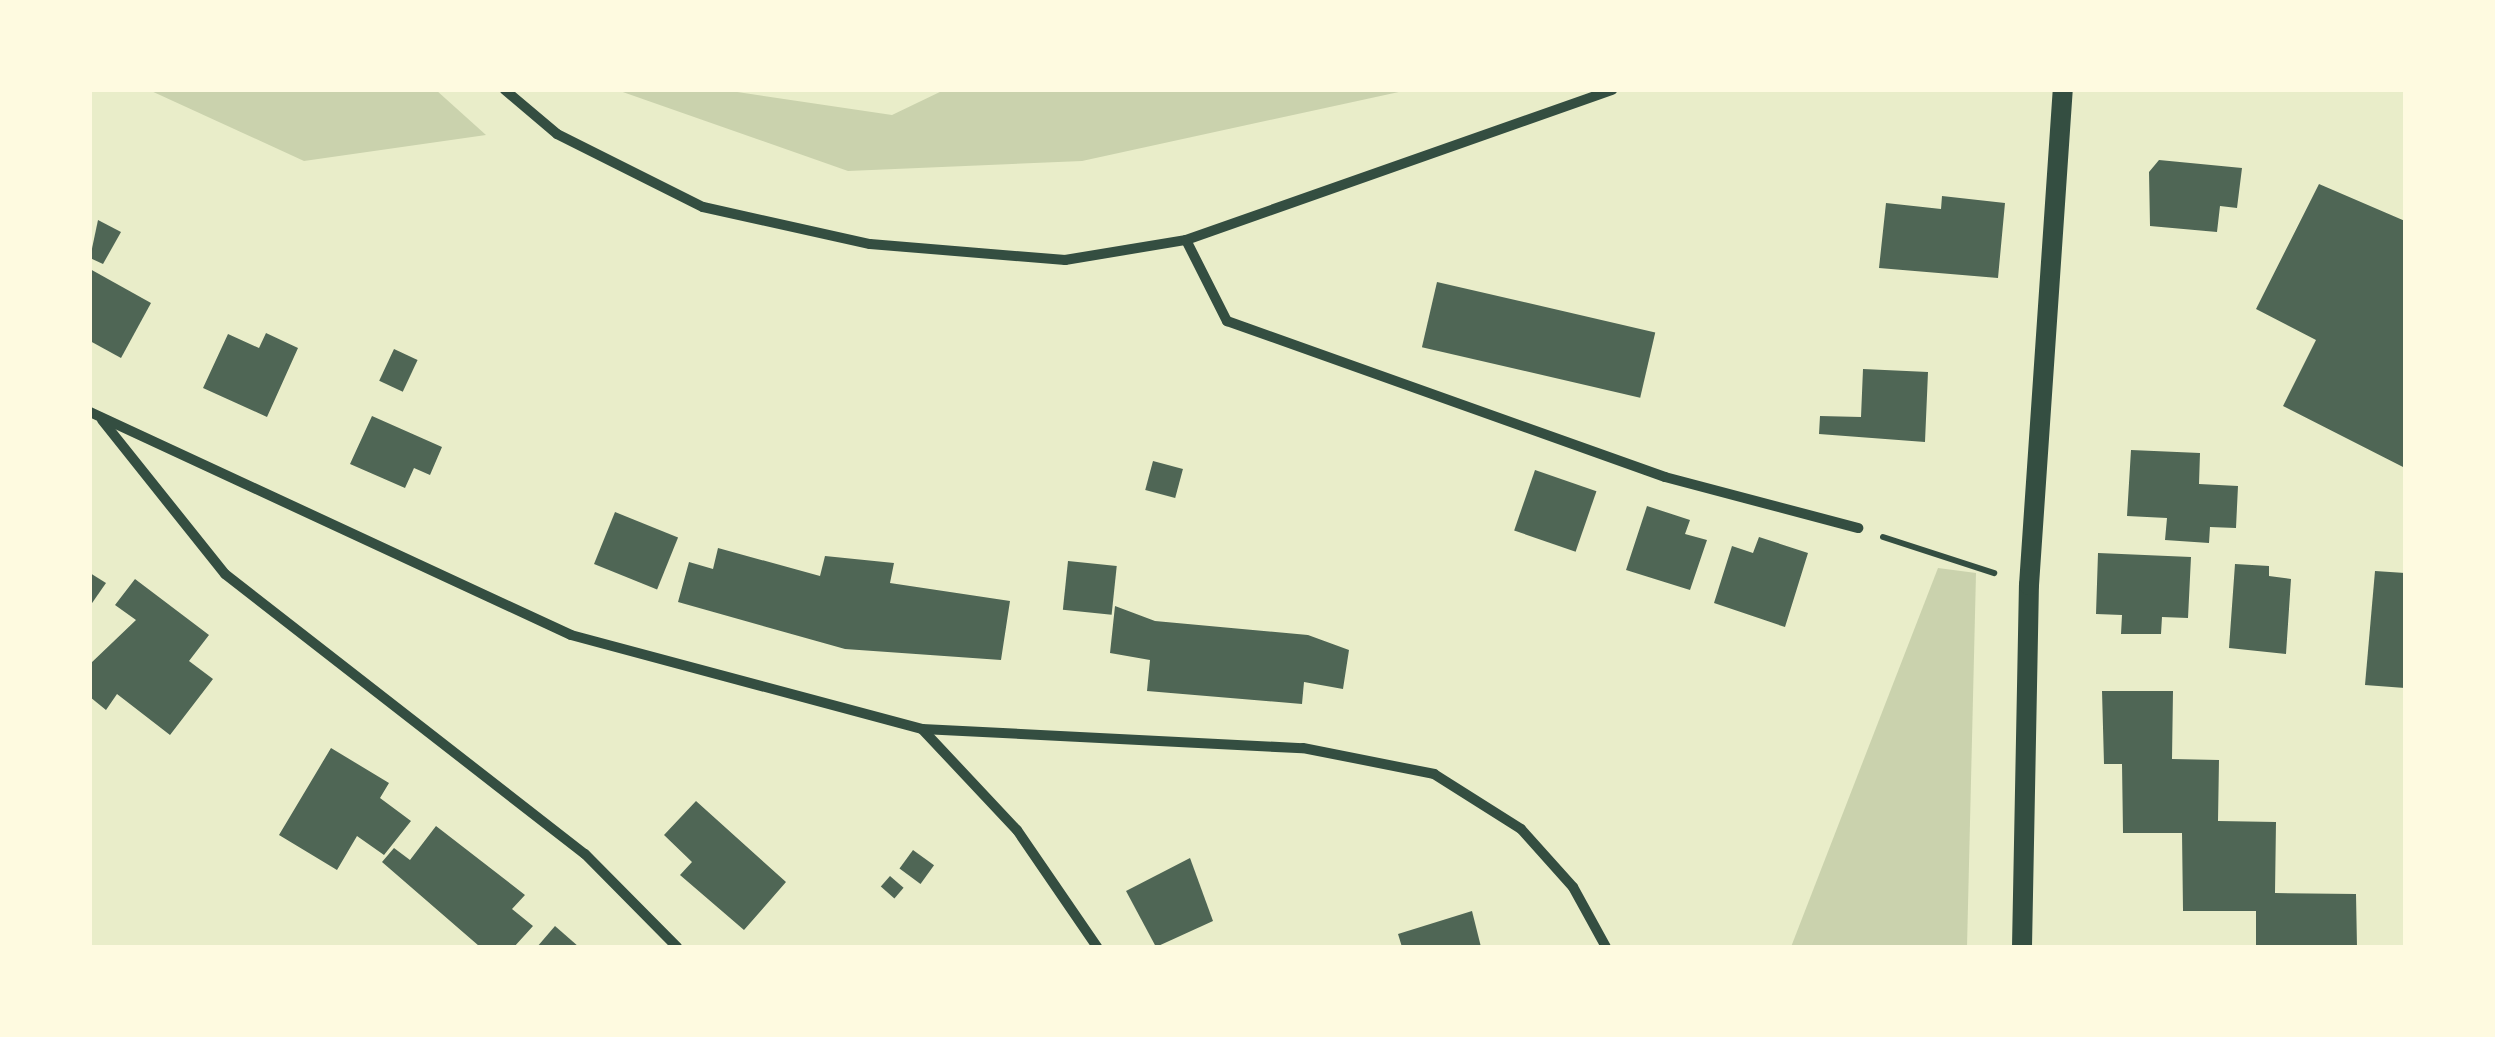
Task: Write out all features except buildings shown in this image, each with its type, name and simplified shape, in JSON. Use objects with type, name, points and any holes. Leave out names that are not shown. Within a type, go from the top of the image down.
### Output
[{"type":"main road","points":[[2022,947],[2029,585],[2064,90]]},
{"type":"street","points":[[505,90],[557,134],[703,207],[852,240],[1064,260],[1186,240],[1612,90]]},
{"type":"street","points":[[1186,240],[1228,321],[1666,476],[1858,528]]},
{"type":"street","points":[[95,415],[571,635],[922,728],[1303,748],[1434,774],[1521,829],[1573,887],[1606,947]]},
{"type":"street","points":[[95,415],[225,574],[584,854],[677,947]]},
{"type":"street","points":[[922,728],[1017,830],[1096,947]]},
{"type":"path","points":[[1858,528],[2029,585]]},
{"type":"green space","points":[[149,90],[436,90],[486,135],[304,161]]},
{"type":"green space","points":[[617,90],[724,90],[892,115],[944,90],[1408,90],[1082,161],[848,171]]},
{"type":"green space","points":[[1938,568],[1976,573],[1967,947],[1791,947]]}]
